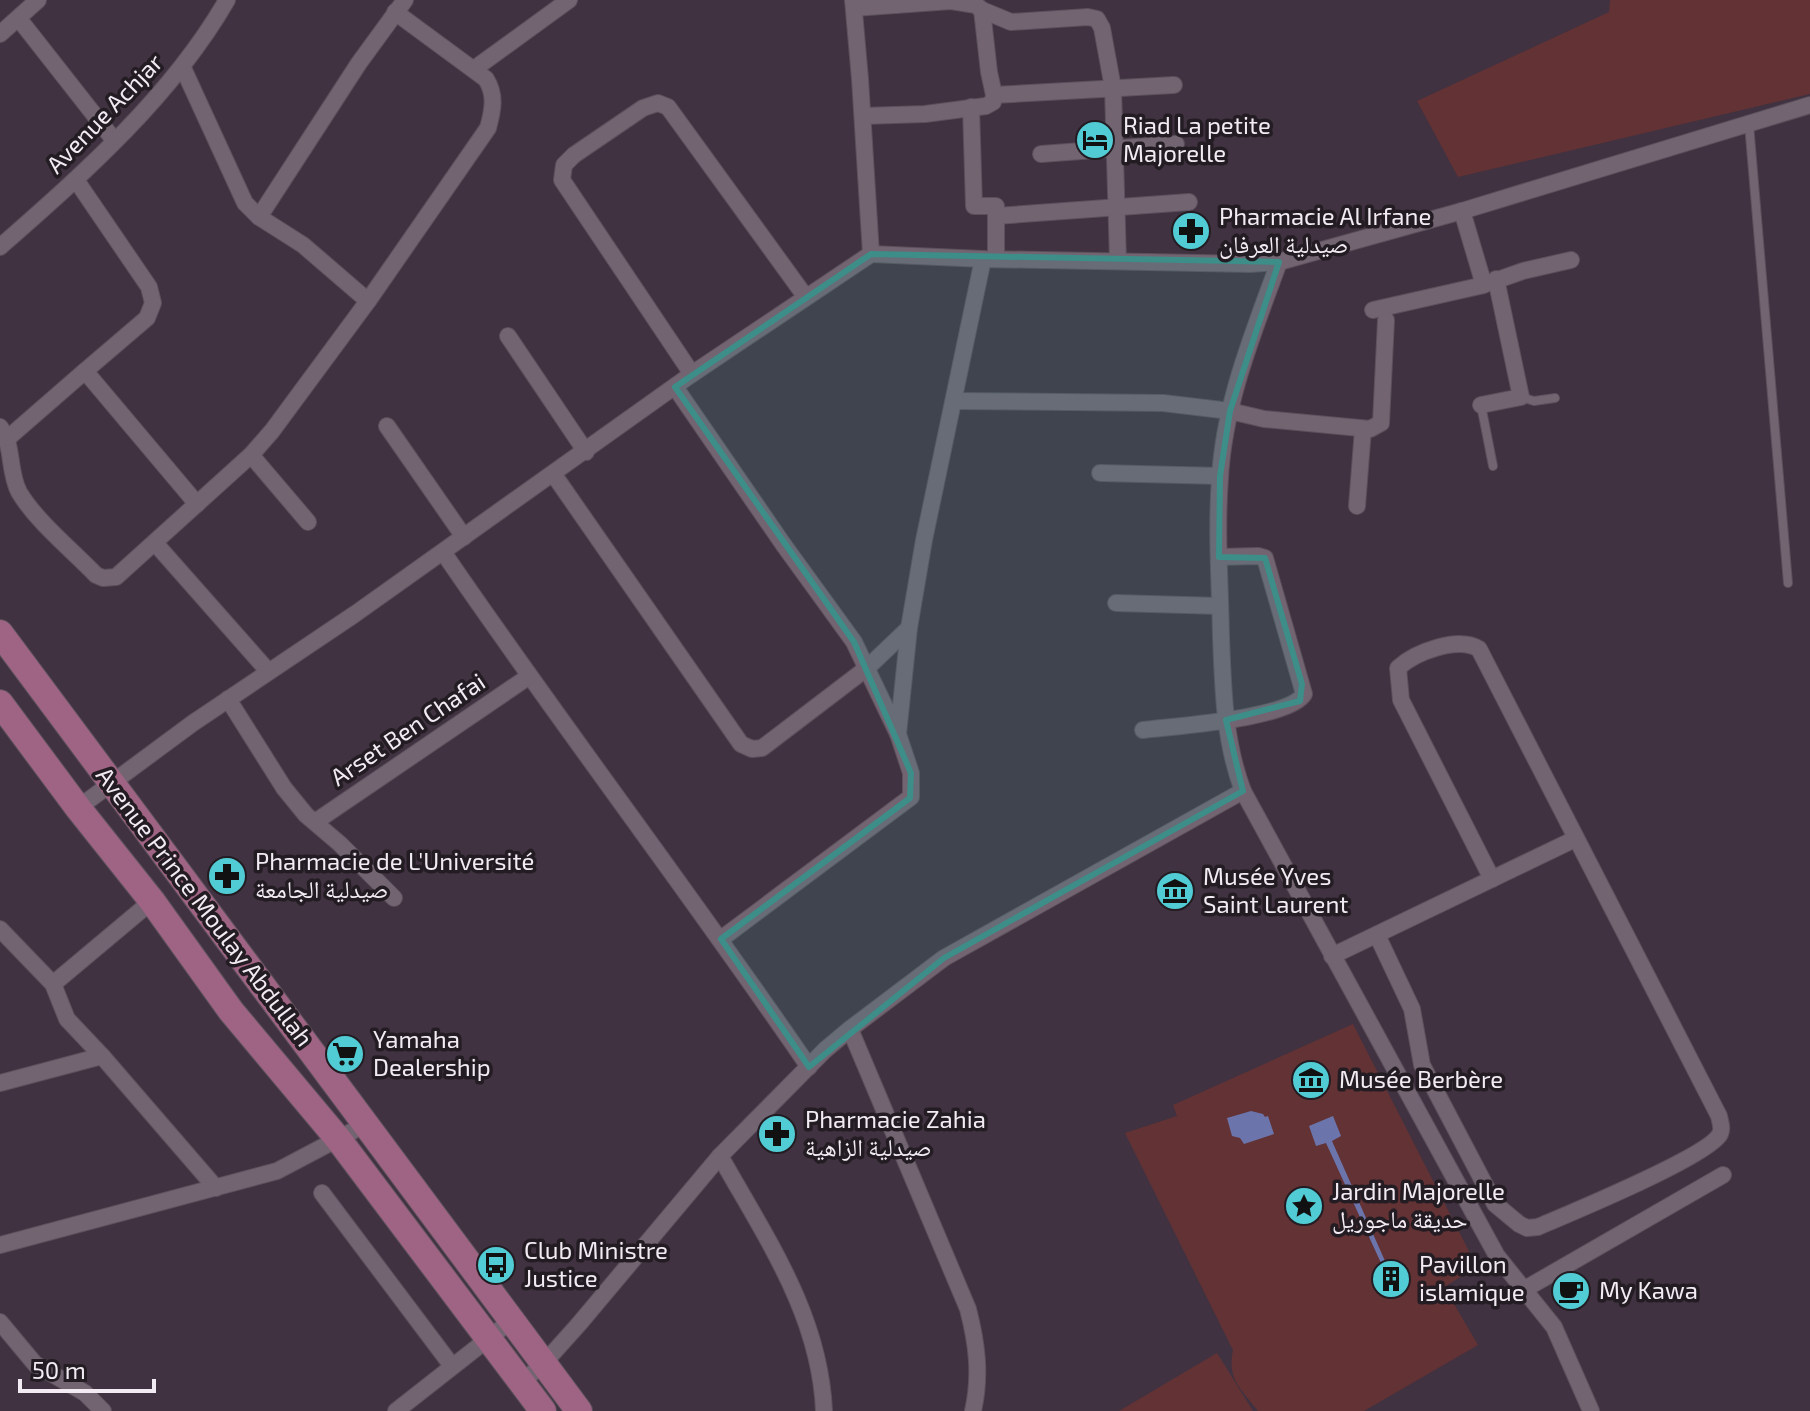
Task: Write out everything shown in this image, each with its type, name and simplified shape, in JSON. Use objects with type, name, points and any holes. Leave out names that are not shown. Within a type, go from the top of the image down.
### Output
[{"type":"main road","name":"Avenue Prince Moulay Abdullah","points":[[0,633],[579,1411]]},
{"type":"main road","name":"Avenue Prince Moulay Abdullah","points":[[0,703],[152,901],[231,1011],[339,1140],[543,1411]]},
{"type":"street","points":[[0,34],[38,0]]},
{"type":"street","name":"Avenue Achjar","points":[[0,247],[76,180],[183,68],[227,0]]},
{"type":"street","points":[[474,69],[569,0]]},
{"type":"street","points":[[871,254],[853,4],[951,1],[971,3],[1011,22],[1097,19],[1102,28],[1113,88],[1118,261]]},
{"type":"street","points":[[76,180],[149,287],[153,303],[147,318],[85,371],[4,432],[11,471],[28,505],[96,575],[103,578],[116,577],[251,455],[368,301],[488,128],[492,89],[486,79],[400,6],[259,217]]},
{"type":"street","points":[[863,116],[925,114],[993,102],[982,10]]},
{"type":"street","points":[[19,19],[114,140]]},
{"type":"street","points":[[183,68],[245,203],[259,217],[303,245],[368,301]]},
{"type":"street","points":[[994,95],[1174,85]]},
{"type":"street","points":[[692,374],[562,180],[564,165],[586,147],[643,108],[658,103],[668,107],[805,296]]},
{"type":"street","points":[[78,808],[268,671],[554,475],[692,374],[871,254],[989,259],[1279,262],[1462,211],[1810,105]]},
{"type":"street","points":[[898,734],[909,628],[924,540],[989,259],[996,216],[996,206],[974,206],[971,107]]},
{"type":"street","points":[[1041,154],[1176,144]]},
{"type":"street","points":[[996,216],[1189,202]]},
{"type":"street","points":[[1462,211],[1490,282],[1521,397],[1481,405]]},
{"type":"street","points":[[954,401],[1163,403],[1230,411],[1264,419],[1375,428],[1381,423],[1380,315],[1571,260]]},
{"type":"street","points":[[1279,262],[1248,347],[1230,411],[1220,476],[1220,606],[1226,720],[1243,791],[1497,1256],[1554,1327],[1591,1411]]},
{"type":"street","points":[[508,336],[586,452]]},
{"type":"street","points":[[85,371],[197,504]]},
{"type":"street","points":[[675,387],[840,621],[867,668],[898,734],[911,773],[911,797],[721,939]]},
{"type":"street","points":[[387,426],[464,537]]},
{"type":"street","points":[[1357,506],[1363,429]]},
{"type":"street","points":[[251,455],[308,522]]},
{"type":"street","points":[[1100,473],[1220,476]]},
{"type":"street","points":[[554,475],[741,744],[752,749],[762,748],[867,668],[909,628]]},
{"type":"street","points":[[155,543],[268,671]]},
{"type":"street","points":[[443,552],[528,677],[721,939],[809,1067]]},
{"type":"street","points":[[1143,730],[1226,720],[1287,708],[1300,701],[1304,694],[1265,558],[1219,557]]},
{"type":"street","points":[[1116,603],[1220,606]]},
{"type":"street","points":[[1377,935],[1412,1009],[1422,1065],[1495,1204],[1508,1217],[1527,1228],[1538,1227],[1636,1184],[1706,1147],[1720,1136],[1719,1116],[1479,649],[1470,643],[1459,644],[1406,661],[1398,668],[1401,700],[1492,879]]},
{"type":"street","name":"Arset Ben Chafai","points":[[315,822],[528,677]]},
{"type":"street","points":[[228,699],[284,788],[394,898]]},
{"type":"street","points":[[521,1383],[544,1363],[720,1156],[850,1029],[944,958],[1243,791]]},
{"type":"street","points":[[1332,956],[1575,839]]},
{"type":"street","points":[[53,984],[152,901]]},
{"type":"street","points":[[0,929],[53,984],[67,1019],[216,1188]]},
{"type":"street","points":[[850,1029],[968,1309],[978,1350],[979,1373],[973,1411]]},
{"type":"street","points":[[0,1083],[102,1056]]},
{"type":"street","points":[[0,1245],[277,1171],[366,1124]]},
{"type":"street","points":[[720,1156],[789,1279],[801,1308],[818,1352],[824,1411]]},
{"type":"street","points":[[1525,1289],[1723,1175]]},
{"type":"street","points":[[322,1193],[452,1366]]},
{"type":"street","points":[[396,1411],[512,1320]]},
{"type":"street","points":[[0,1322],[35,1364],[85,1393],[103,1411]]},
{"type":"lane","points":[[1749,124],[1788,583]]},
{"type":"lane","points":[[1521,397],[1534,401],[1555,398]]},
{"type":"lane","points":[[1481,405],[1493,466]]},
{"type":"highlighted area","points":[[871,254],[1279,262],[1230,411],[1220,476],[1219,557],[1265,558],[1302,684],[1300,701],[1226,720],[1243,791],[944,958],[809,1067],[721,939],[910,798],[911,773],[854,642],[675,387]]},
{"type":"shaded area","points":[[1610,0],[1810,0],[1810,94],[1458,177],[1417,101],[1609,12]]},
{"type":"shaded area","name":"Jardin Majorelle حديقة ماجوريل","points":[[1353,1024],[1477,1267],[1444,1287],[1478,1345],[1364,1411],[1258,1411],[1237,1383],[1232,1369],[1233,1350],[1125,1133],[1177,1116],[1173,1105]]},
{"type":"shaded area","points":[[1217,1353],[1253,1411],[1119,1411]]},
{"type":"water","points":[[1251,1111],[1268,1116],[1274,1134],[1244,1144],[1240,1138],[1232,1136],[1227,1118]]},
{"type":"water","points":[[1333,1116],[1341,1136],[1332,1141],[1385,1261],[1381,1263],[1326,1143],[1316,1146],[1309,1126]]},
{"type":"place","name":"Riad La petite Majorelle","points":[[1095,140]]},
{"type":"place","name":"Pharmacie Al Irfane صيدلية العرفان","points":[[1191,231]]},
{"type":"place","name":"Pharmacie de L'Université صيدلية الجامعة","points":[[227,876]]},
{"type":"place","name":"Musée Yves Saint Laurent","points":[[1175,891]]},
{"type":"place","name":"Yamaha Dealership","points":[[345,1054]]},
{"type":"place","name":"Musée Berbère","points":[[1311,1080]]},
{"type":"place","name":"Pharmacie Zahia صيدلية الزاهية","points":[[777,1134]]},
{"type":"place","name":"Jardin Majorelle حديقة ماجوريل","points":[[1304,1206]]},
{"type":"place","name":"Club Ministre Justice","points":[[496,1265]]},
{"type":"place","name":"Pavillon islamique","points":[[1391,1279]]},
{"type":"place","name":"My Kawa","points":[[1571,1291]]}]
